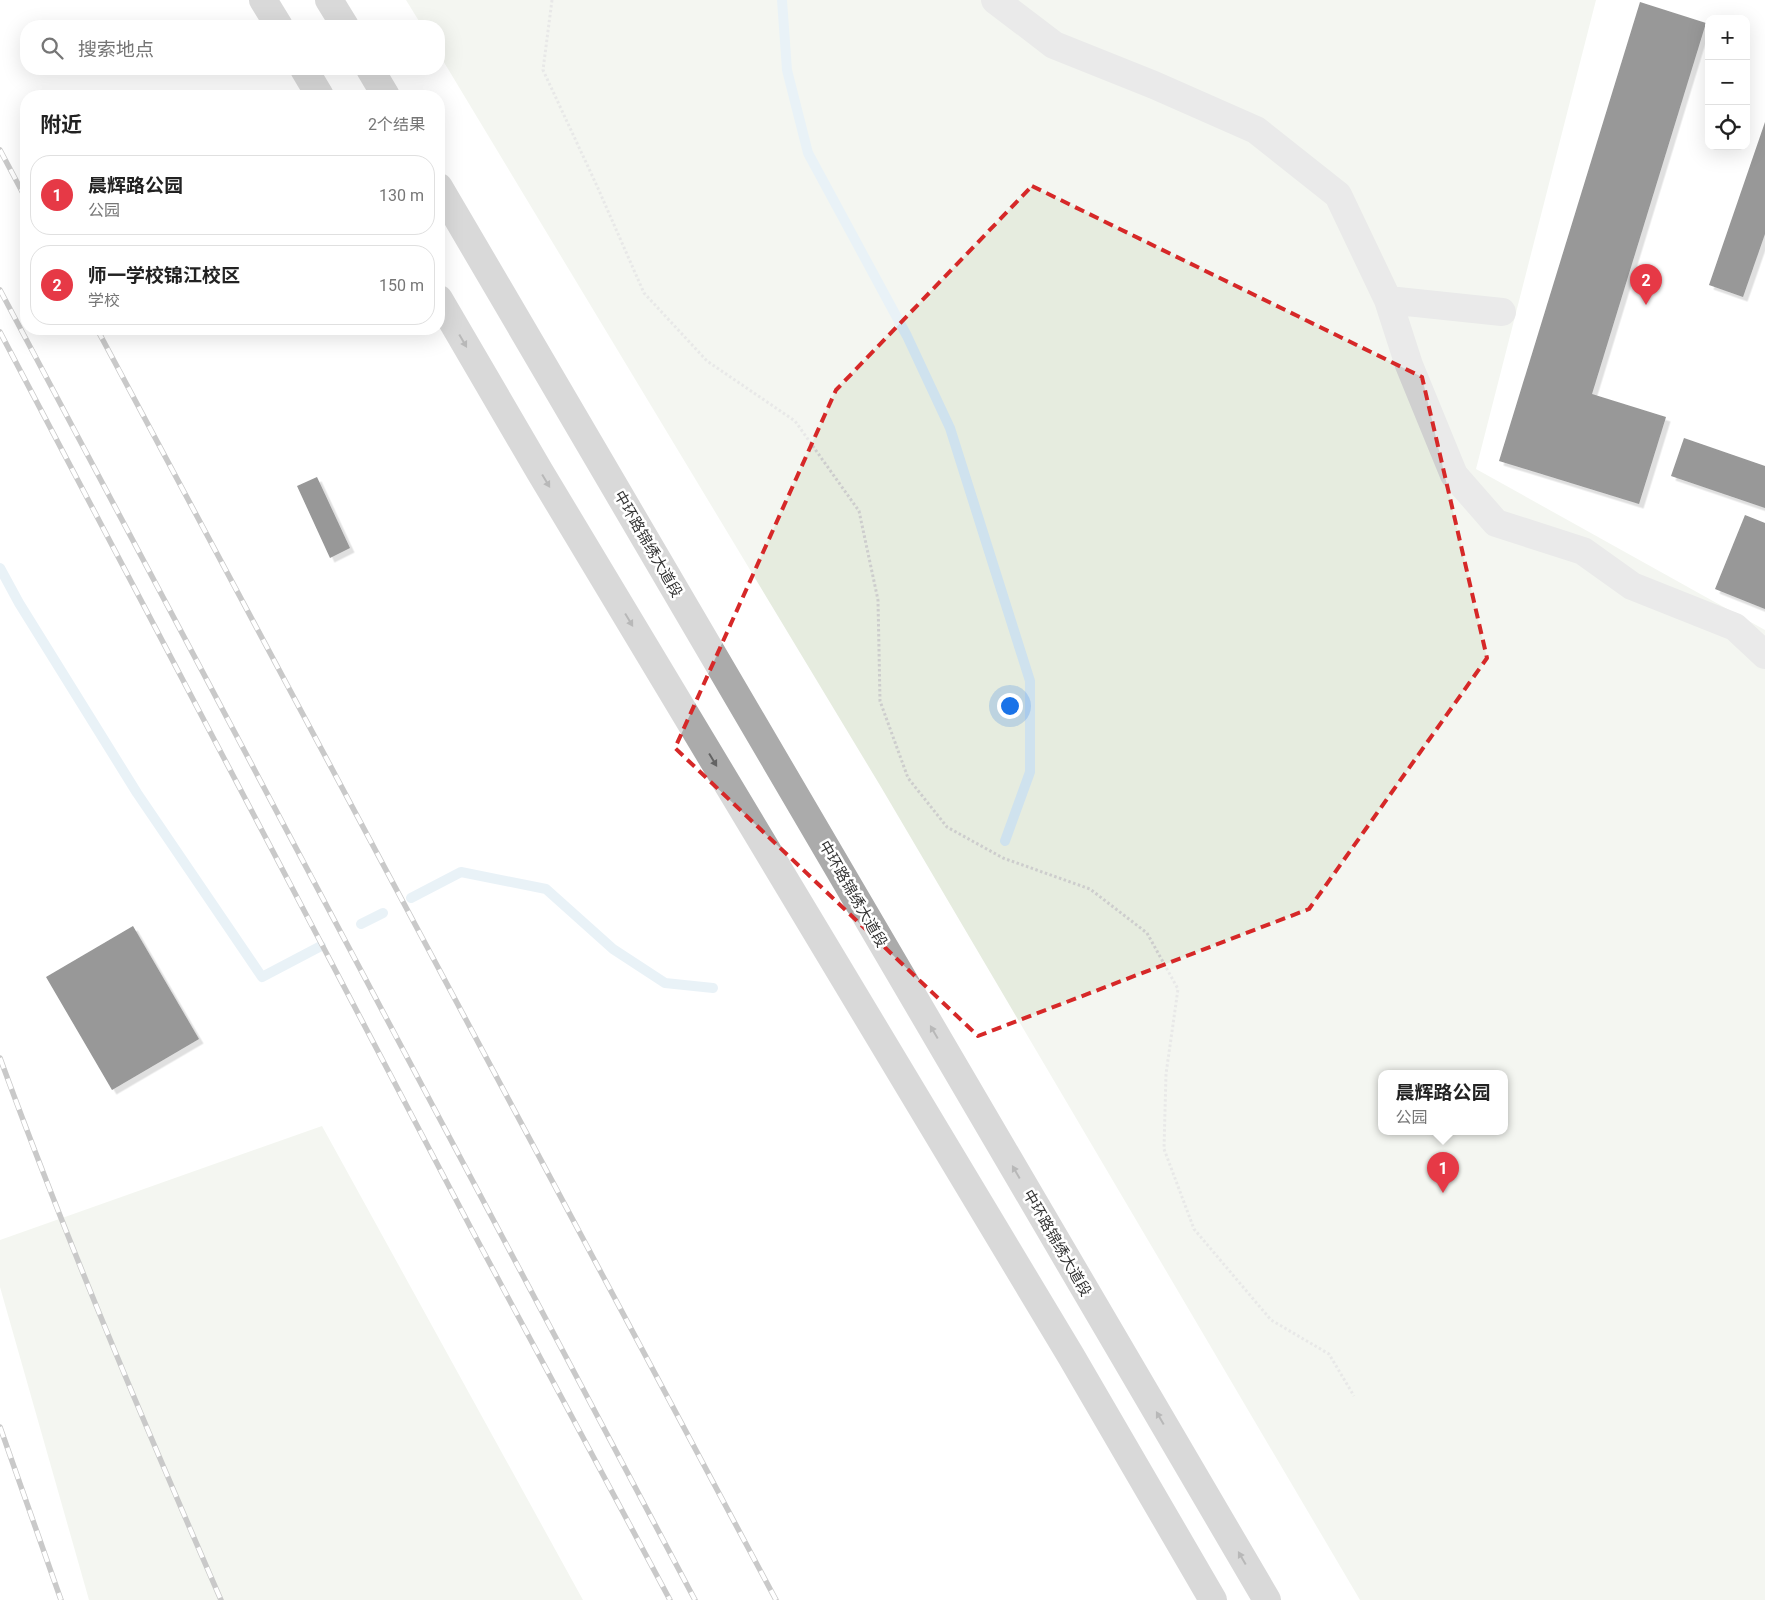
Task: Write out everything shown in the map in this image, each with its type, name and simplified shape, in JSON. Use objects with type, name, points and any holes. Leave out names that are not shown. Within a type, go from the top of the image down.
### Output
[{"type":"main road","points":[[263,0],[275,20]]},
{"type":"main road","points":[[329,0],[341,20]]},
{"type":"main road","points":[[308,75],[316,90]]},
{"type":"main road","points":[[374,75],[382,90]]},
{"type":"main road","name":"中环路锦绣大道段","points":[[445,197],[1267,1600]]},
{"type":"main road","points":[[445,309],[540,472],[1072,1356],[1213,1600]]},
{"type":"street","points":[[995,0],[1054,45],[1154,85],[1256,130],[1338,195],[1388,300],[1409,365],[1454,475],[1496,523],[1584,552],[1632,586],[1735,626],[1765,655]]},
{"type":"street","points":[[1388,300],[1502,312]]},
{"type":"path","points":[[552,0],[543,70],[597,186],[644,294],[707,362],[795,421],[859,511],[878,600],[880,702],[908,778],[947,827],[1003,858],[1090,889],[1147,933],[1178,989],[1166,1074],[1164,1149],[1194,1230],[1271,1320],[1329,1354],[1354,1396]]},
{"type":"highlighted area","points":[[1032,186],[1422,377],[1487,658],[1309,909],[978,1036],[675,748],[836,390]]},
{"type":"shaded area","points":[[406,0],[1596,0],[1476,469],[1765,630],[1765,1600],[1360,1600],[881,787],[445,64],[445,20],[418,20]]},
{"type":"shaded area","points":[[322,1126],[583,1600],[89,1600],[0,1287],[0,1240]]},
{"type":"building","points":[[1640,2],[1705,23],[1592,394],[1666,417],[1639,504],[1499,461]]},
{"type":"building","points":[[1765,122],[1765,234],[1743,297],[1709,285]]},
{"type":"building","points":[[1684,438],[1765,466],[1765,508],[1671,476]]},
{"type":"building","points":[[317,477],[350,548],[330,558],[297,486]]},
{"type":"building","points":[[1745,515],[1765,523],[1765,609],[1715,589]]},
{"type":"building","points":[[133,926],[199,1039],[112,1090],[46,977]]},
{"type":"waterway","points":[[782,0],[787,70],[808,153],[907,336],[950,428],[1030,681],[1030,772],[1005,841]]},
{"type":"waterway","points":[[0,568],[19,603],[137,793],[262,977],[321,946]]},
{"type":"waterway","points":[[411,898],[461,872],[546,889],[613,949],[665,983],[713,988]]},
{"type":"waterway","points":[[361,924],[383,913]]},
{"type":"railway","points":[[0,150],[20,188]]},
{"type":"railway","points":[[0,290],[20,328]]},
{"type":"railway","points":[[0,332],[474,1234],[670,1600]]},
{"type":"railway","points":[[24,335],[695,1600]]},
{"type":"railway","points":[[100,335],[776,1600]]},
{"type":"railway","points":[[0,1058],[106,1330],[221,1600]]},
{"type":"railway","points":[[0,1427],[61,1600]]},
{"type":"place","name":"师一学校锦江校区","points":[[1646,305]]},
{"type":"place","name":"晨辉路公园","points":[[1443,1193]]}]
